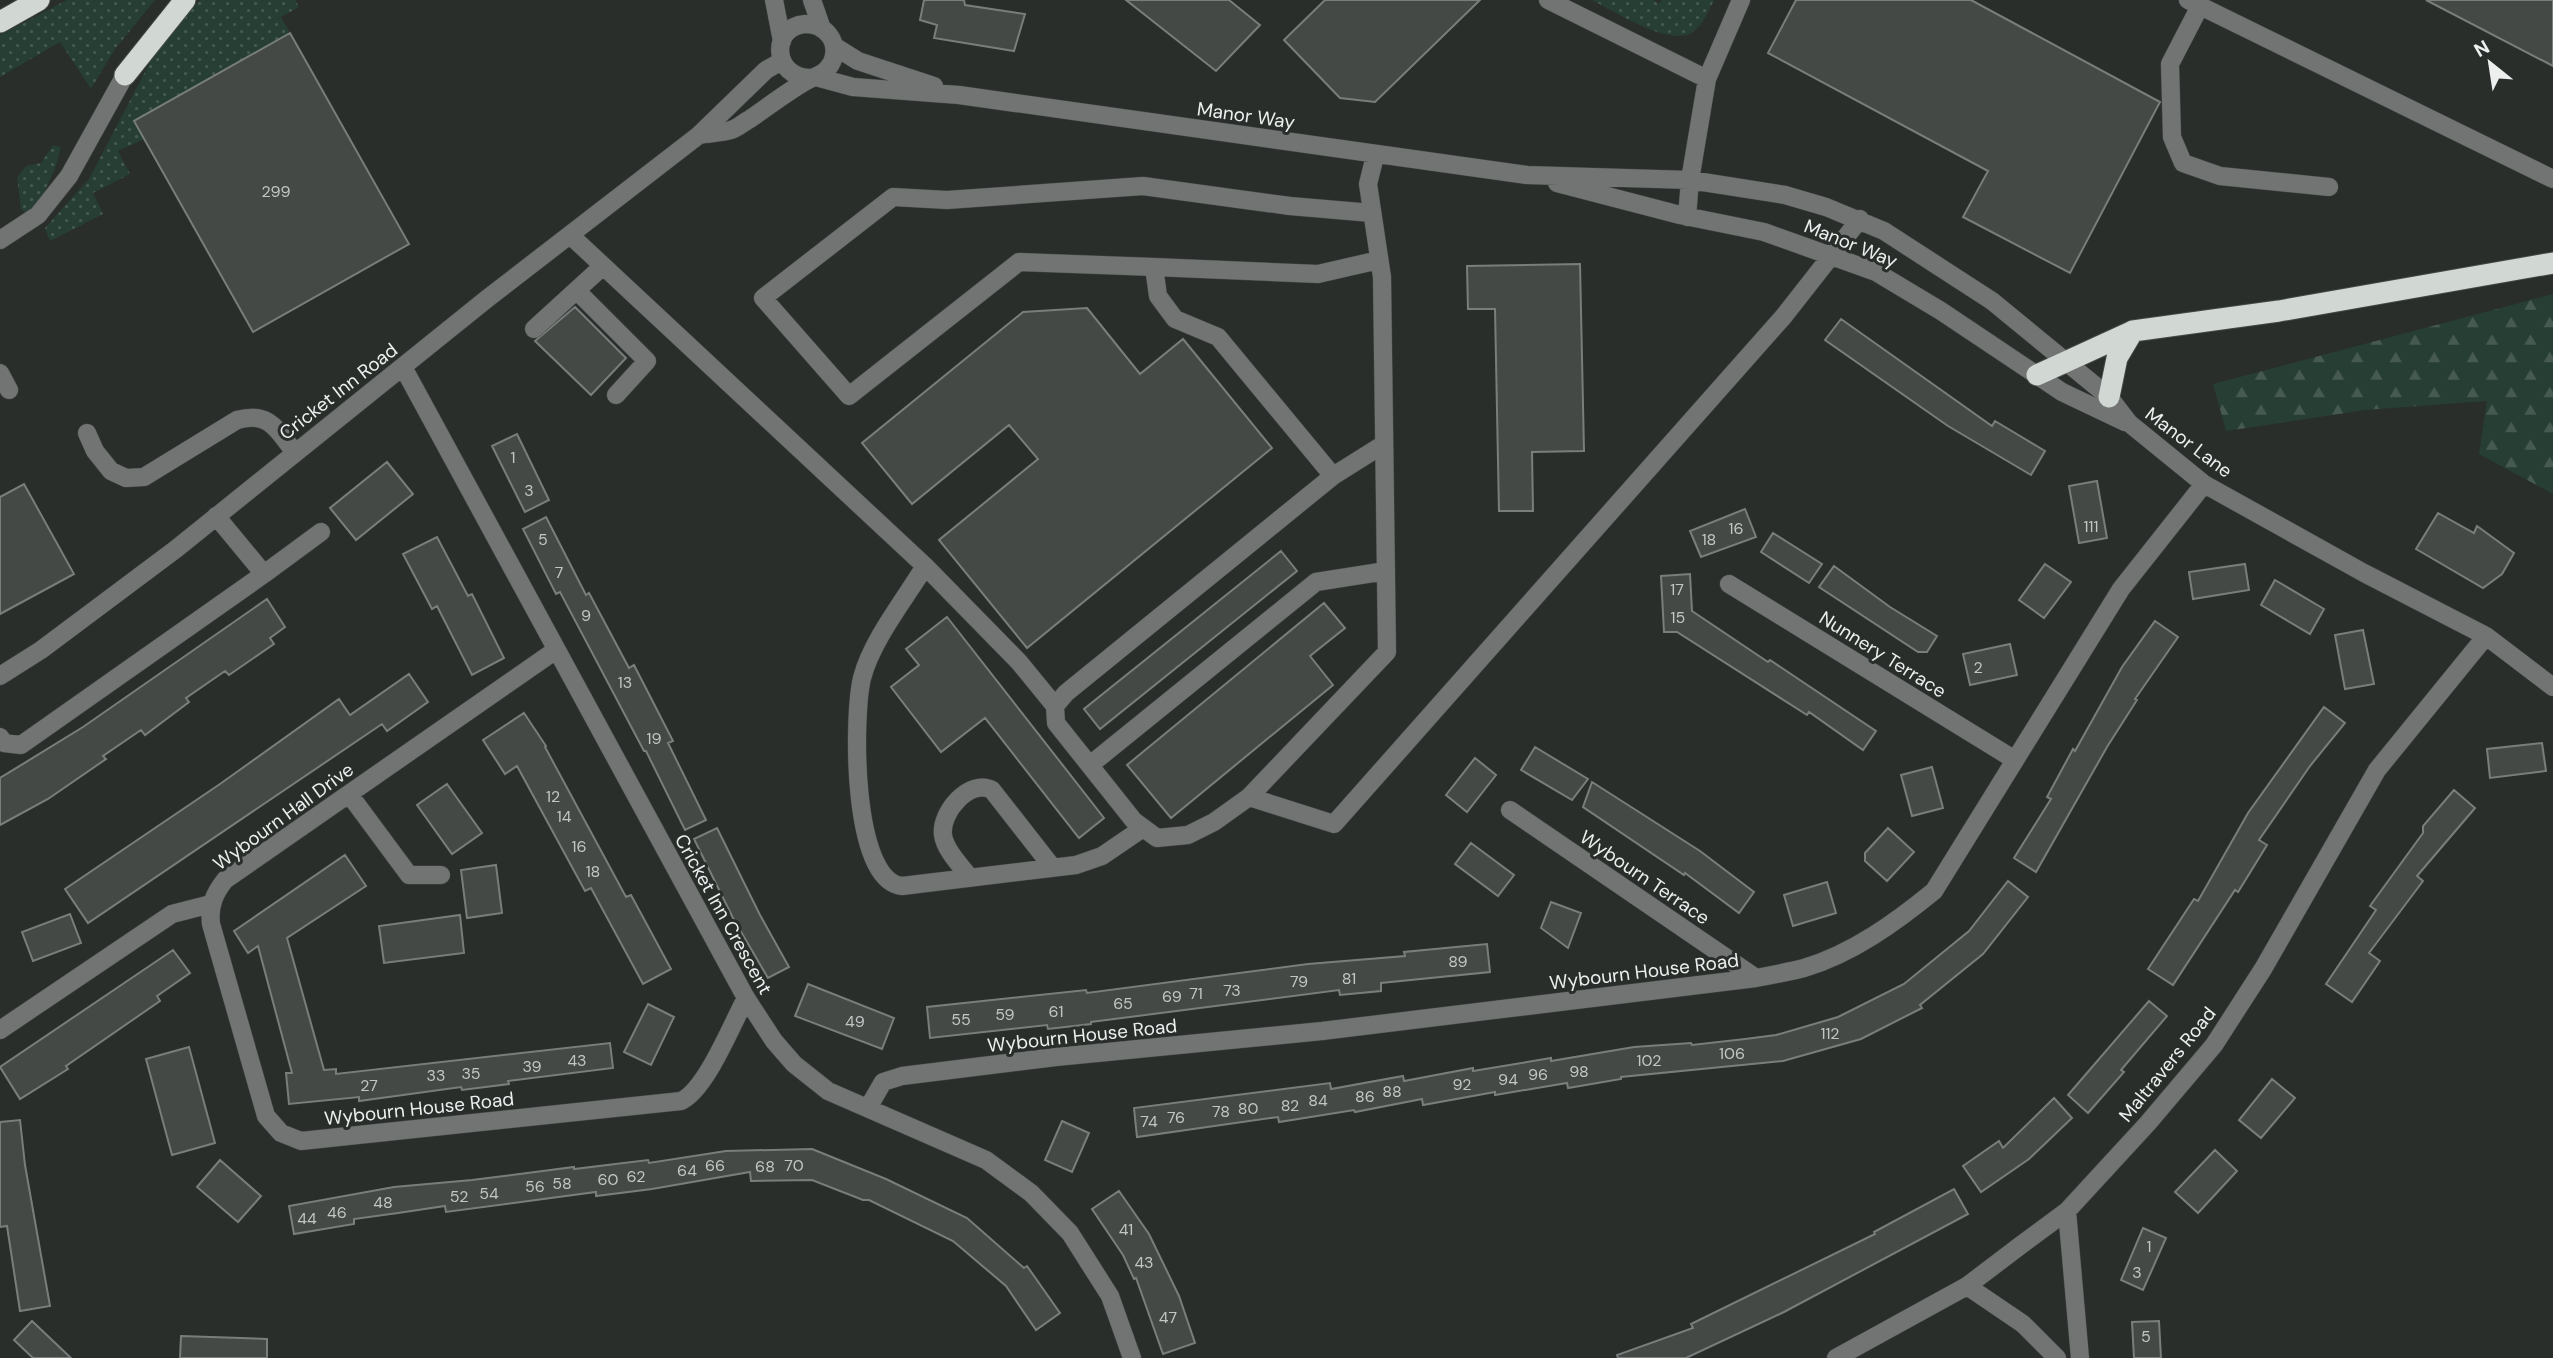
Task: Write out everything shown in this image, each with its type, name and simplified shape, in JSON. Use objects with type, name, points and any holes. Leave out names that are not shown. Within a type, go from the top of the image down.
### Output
[{"type":"highway","points":[[0,22],[39,0]]},
{"type":"highway","points":[[125,75],[185,0]]},
{"type":"highway","points":[[2037,375],[2133,331],[2279,311],[2553,263]]},
{"type":"highway","points":[[2109,397],[2117,358],[2133,331]]},
{"type":"street","points":[[774,0],[782,41],[782,61]]},
{"type":"street","name":"Manor Way","points":[[812,0],[822,29],[834,46],[858,61],[960,95]]},
{"type":"street","points":[[1548,0],[1707,79]]},
{"type":"street","points":[[1687,216],[1690,180],[1707,79],[1741,0]]},
{"type":"street","points":[[2329,187],[2220,176],[2183,163],[2172,136],[2170,64],[2194,3],[2553,179]]},
{"type":"street","points":[[782,41],[790,30],[802,24],[822,29]]},
{"type":"street","points":[[813,77],[829,67],[834,57],[834,46]]},
{"type":"street","name":"Manor Way","points":[[782,61],[791,73],[803,78],[813,77],[853,87],[960,95],[1527,176],[1690,180],[1785,195],[1860,219]]},
{"type":"street","name":"Cricket Inn Road","points":[[0,676],[51,642],[216,516],[699,135],[766,70],[782,61]]},
{"type":"street","points":[[0,240],[38,215],[61,186],[125,75]]},
{"type":"street","name":"Cricket Inn Road","points":[[699,135],[732,130],[813,77]]},
{"type":"street","points":[[570,235],[925,566],[1019,662],[1055,706],[1056,723],[1134,821],[1157,838],[1188,835],[1214,822],[1248,797],[1387,652],[1382,277],[1368,184],[1375,156]]},
{"type":"street","name":"Manor Way","points":[[1527,176],[1687,216],[1764,232],[1877,272],[1941,311],[2062,392],[2129,423]]},
{"type":"street","points":[[1372,213],[1290,206],[1143,186],[947,200],[892,197],[763,298],[849,396],[1019,262],[1318,274],[1379,260]]},
{"type":"street","points":[[1248,797],[1334,824],[1784,316],[1860,219]]},
{"type":"street","name":"Manor Lane","points":[[1860,219],[1884,231],[1992,301],[2109,397],[2129,423],[2204,484],[2364,573],[2486,636],[2553,687]]},
{"type":"street","points":[[534,329],[603,266]]},
{"type":"street","points":[[1154,267],[1158,296],[1175,319],[1218,337],[1333,476]]},
{"type":"street","points":[[577,291],[647,361],[616,394]]},
{"type":"street","name":"Cricket Inn Crescent","points":[[403,367],[746,998],[774,1041],[794,1064],[828,1091],[986,1160],[1031,1193],[1070,1233],[1110,1296],[1132,1358]]},
{"type":"street","points":[[0,373],[9,390]]},
{"type":"street","points":[[87,433],[111,471],[126,478],[144,477],[237,420],[252,416],[272,423],[295,453]]},
{"type":"street","points":[[1055,706],[1066,693],[1333,476],[1384,444]]},
{"type":"street","name":"Wybourn House Road","points":[[868,1108],[883,1082],[902,1076],[1322,1031],[1756,978],[1806,967],[1853,947],[1895,923],[1934,891],[2121,589],[2204,484]]},
{"type":"street","points":[[216,516],[264,574]]},
{"type":"street","points":[[0,737],[4,743],[20,745],[321,532]]},
{"type":"street","points":[[925,566],[878,642],[862,678],[855,755],[858,790],[872,853],[885,877],[892,885],[902,886],[1076,865],[1102,856],[1143,828]]},
{"type":"street","points":[[1090,765],[1316,582],[1386,571]]},
{"type":"street","name":"Nunnery Terrace","points":[[1729,584],[2015,760]]},
{"type":"street","name":"Maltravers Road","points":[[1836,1358],[1967,1286],[2067,1211],[2148,1123],[2214,1045],[2263,969],[2377,770],[2486,636]]},
{"type":"street","name":"Wybourn Hall Drive","points":[[211,904],[225,880],[556,650]]},
{"type":"street","points":[[970,878],[945,843],[945,815],[950,807],[976,787],[984,786],[992,790],[1053,868]]},
{"type":"street","points":[[349,794],[409,875],[440,875]]},
{"type":"street","name":"Wybourn Terrace","points":[[1510,810],[1756,978]]},
{"type":"street","points":[[0,1030],[172,914],[211,904]]},
{"type":"street","name":"Wybourn House Road","points":[[211,904],[211,924],[266,1116],[281,1133],[301,1141],[681,1101],[688,1098],[700,1085],[746,998]]},
{"type":"street","points":[[2067,1211],[2080,1358]]},
{"type":"street","points":[[1967,1286],[2023,1324],[2057,1358]]},
{"type":"green space","points":[[67,0],[155,0],[115,49],[91,89],[60,42],[0,77],[0,35]]},
{"type":"green space","points":[[200,0],[295,0],[299,7],[281,17],[290,33],[134,121],[144,139],[118,151],[130,174],[93,193],[103,214],[50,241],[45,228],[89,179],[160,43]]},
{"type":"green space","points":[[1592,0],[1654,0],[1658,4],[1662,0],[1714,0],[1700,25],[1683,36],[1657,32]]},
{"type":"green space","points":[[53,145],[61,147],[55,169],[36,210],[26,213],[21,209],[17,177],[26,166],[41,163]]},
{"type":"green space","points":[[2553,294],[2553,494],[2479,454],[2487,401],[2365,410],[2226,431],[2213,384]]},
{"type":"building","points":[[924,0],[964,0],[965,5],[1025,14],[1014,51],[934,38],[937,25],[920,20]]},
{"type":"building","points":[[1126,0],[1229,0],[1260,25],[1216,71]]},
{"type":"building","points":[[1325,0],[1480,0],[1375,102],[1340,98],[1284,40]]},
{"type":"building","points":[[1796,0],[1971,0],[2160,102],[2070,273],[1963,217],[1988,171],[1768,53]]},
{"type":"building","points":[[2426,0],[2553,0],[2553,66]]},
{"type":"building","points":[[290,33],[409,244],[253,332],[134,121]]},
{"type":"building","points":[[1580,264],[1584,451],[1532,452],[1533,511],[1499,511],[1495,309],[1468,309],[1467,266]]},
{"type":"building","points":[[575,307],[626,358],[591,395],[535,341]]},
{"type":"building","points":[[1087,308],[1140,374],[1183,339],[1272,448],[1027,648],[939,540],[1038,459],[1009,425],[912,504],[862,443],[1023,312]]},
{"type":"building","points":[[1841,319],[1992,426],[1995,421],[2045,451],[2031,475],[1948,426],[1825,340]]},
{"type":"building","points":[[517,434],[549,500],[525,512],[492,446]]},
{"type":"building","points":[[387,462],[413,494],[356,540],[330,508]]},
{"type":"building","points":[[2097,481],[2107,538],[2079,543],[2069,486]]},
{"type":"building","points":[[24,484],[74,574],[0,614],[0,497]]},
{"type":"building","points":[[1745,509],[1756,537],[1701,557],[1690,531]]},
{"type":"building","points":[[2438,513],[2474,533],[2477,526],[2514,553],[2502,574],[2483,588],[2416,549]]},
{"type":"building","points":[[546,517],[586,595],[589,593],[629,668],[634,665],[673,741],[668,743],[706,820],[685,830],[646,751],[560,592],[556,594],[523,529]]},
{"type":"building","points":[[1773,533],[1822,564],[1809,583],[1761,552]]},
{"type":"building","points":[[437,537],[468,596],[472,594],[504,658],[472,675],[437,606],[432,609],[403,554]]},
{"type":"building","points":[[1281,551],[1297,571],[1100,729],[1084,709]]},
{"type":"building","points":[[2045,564],[2071,582],[2044,618],[2019,600]]},
{"type":"building","points":[[2245,564],[2249,590],[2193,599],[2189,572]]},
{"type":"building","points":[[1834,566],[1890,607],[1937,636],[1927,652],[1918,652],[1819,587]]},
{"type":"building","points":[[1690,574],[1692,611],[1876,731],[1863,750],[1809,712],[1807,715],[1677,632],[1664,632],[1661,576]]},
{"type":"building","points":[[2275,580],[2324,609],[2310,634],[2261,605]]},
{"type":"building","points":[[267,599],[285,627],[270,638],[274,644],[229,675],[225,671],[186,698],[189,702],[145,735],[141,730],[103,756],[106,759],[48,799],[0,825],[0,778],[83,727]]},
{"type":"building","points":[[1324,603],[1345,628],[1310,656],[1333,685],[1171,818],[1127,765]]},
{"type":"building","points":[[947,617],[1104,818],[1079,838],[985,718],[941,752],[891,687],[919,665],[906,649]]},
{"type":"building","points":[[2155,621],[2178,637],[2135,699],[2137,700],[2036,872],[2014,858],[2051,799],[2047,797],[2073,749],[2075,751],[2122,667]]},
{"type":"building","points":[[2363,630],[2374,684],[2345,689],[2335,635]]},
{"type":"building","points":[[2010,644],[2017,675],[1970,685],[1963,654]]},
{"type":"building","points":[[409,674],[428,702],[387,731],[382,724],[88,923],[65,889],[339,699],[350,715]]},
{"type":"building","points":[[2324,707],[2345,723],[2310,766],[2259,840],[2267,845],[2238,892],[2235,890],[2173,985],[2148,969],[2194,899],[2198,901],[2248,813]]},
{"type":"building","points":[[524,713],[546,746],[626,897],[631,895],[671,969],[643,984],[591,888],[585,891],[517,766],[505,774],[483,740]]},
{"type":"building","points":[[2542,743],[2546,771],[2490,778],[2487,749]]},
{"type":"building","points":[[1535,747],[1588,779],[1572,800],[1521,770]]},
{"type":"building","points":[[1475,758],[1496,775],[1467,812],[1446,795]]},
{"type":"building","points":[[1932,767],[1943,808],[1912,816],[1901,775]]},
{"type":"building","points":[[1592,782],[1700,851],[1754,892],[1739,913],[1685,873],[1684,875],[1583,807]]},
{"type":"building","points":[[447,784],[482,833],[452,854],[417,805]]},
{"type":"building","points":[[2454,790],[2475,808],[2417,876],[2423,881],[2369,953],[2380,961],[2352,1002],[2326,984],[2376,910],[2370,906],[2423,833],[2423,826]]},
{"type":"building","points":[[717,828],[789,967],[768,978],[733,918],[694,839]]},
{"type":"building","points":[[1888,828],[1914,852],[1887,881],[1865,861],[1865,853]]},
{"type":"building","points":[[1471,843],[1514,875],[1498,896],[1455,864]]},
{"type":"building","points":[[345,855],[366,886],[287,938],[324,1070],[336,1069],[336,1074],[610,1043],[613,1068],[508,1081],[509,1084],[462,1090],[461,1087],[359,1101],[359,1097],[289,1104],[286,1073],[292,1073],[258,946],[248,953],[234,931]]},
{"type":"building","points":[[496,865],[502,913],[467,918],[461,870]]},
{"type":"building","points":[[2008,881],[2028,897],[1983,954],[1920,1005],[1922,1008],[1861,1039],[1783,1061],[1621,1077],[1568,1088],[1567,1083],[1423,1105],[1422,1099],[1355,1112],[1354,1110],[1279,1122],[1278,1117],[1137,1137],[1134,1108],[1330,1083],[1331,1089],[1403,1076],[1404,1081],[1473,1068],[1473,1071],[1551,1058],[1551,1061],[1634,1047],[1692,1045],[1776,1035],[1838,1017],[1904,984],[1969,931]]},
{"type":"building","points":[[1827,882],[1836,913],[1793,926],[1784,895]]},
{"type":"building","points":[[1551,902],[1581,913],[1568,948],[1541,928]]},
{"type":"building","points":[[70,914],[81,943],[33,961],[22,932]]},
{"type":"building","points":[[460,915],[464,953],[384,963],[379,926]]},
{"type":"building","points":[[1487,944],[1490,972],[1381,983],[1381,991],[1340,995],[1339,990],[1091,1024],[1048,1029],[1047,1025],[930,1038],[927,1007],[1086,990],[1087,993],[1308,964],[1405,956],[1404,952]]},
{"type":"building","points":[[173,950],[190,973],[157,996],[160,1001],[66,1066],[68,1069],[20,1099],[0,1067]]},
{"type":"building","points":[[808,984],[894,1018],[882,1049],[795,1016]]},
{"type":"building","points":[[2149,1001],[2167,1016],[2088,1113],[2068,1095]]},
{"type":"building","points":[[648,1004],[674,1017],[651,1065],[624,1052]]},
{"type":"building","points":[[189,1047],[215,1143],[172,1155],[146,1059]]},
{"type":"building","points":[[2272,1079],[2295,1098],[2261,1138],[2239,1120]]},
{"type":"building","points":[[2054,1098],[2072,1118],[2029,1159],[1981,1192],[1963,1166],[1999,1141],[2003,1148]]},
{"type":"building","points":[[20,1120],[25,1165],[50,1306],[20,1311],[7,1226],[0,1227],[0,1122]]},
{"type":"building","points":[[1062,1121],[1089,1133],[1072,1172],[1045,1160]]},
{"type":"building","points":[[812,1149],[886,1179],[967,1218],[1024,1268],[1027,1266],[1060,1313],[1036,1330],[1006,1286],[953,1241],[869,1200],[812,1180],[751,1181],[750,1172],[596,1196],[596,1192],[446,1212],[445,1206],[354,1219],[354,1224],[294,1234],[289,1206],[394,1187],[574,1167],[648,1160],[649,1163],[726,1151]]},
{"type":"building","points":[[2215,1150],[2237,1171],[2198,1213],[2175,1192]]},
{"type":"building","points":[[220,1160],[261,1196],[238,1222],[197,1187]]},
{"type":"building","points":[[1954,1189],[1968,1214],[1784,1312],[1686,1358],[1618,1358],[1617,1355],[1693,1328],[1691,1324],[1875,1234],[1874,1232]]},
{"type":"building","points":[[1119,1191],[1149,1234],[1179,1296],[1195,1343],[1163,1354],[1136,1278],[1134,1279],[1123,1255],[1092,1209]]},
{"type":"building","points":[[2143,1228],[2166,1238],[2143,1290],[2121,1280]]},
{"type":"building","points":[[32,1321],[71,1358],[33,1358],[14,1340]]},
{"type":"building","points":[[2159,1321],[2161,1358],[2134,1358],[2132,1322]]},
{"type":"building","points":[[181,1336],[267,1339],[267,1358],[180,1358]]}]
